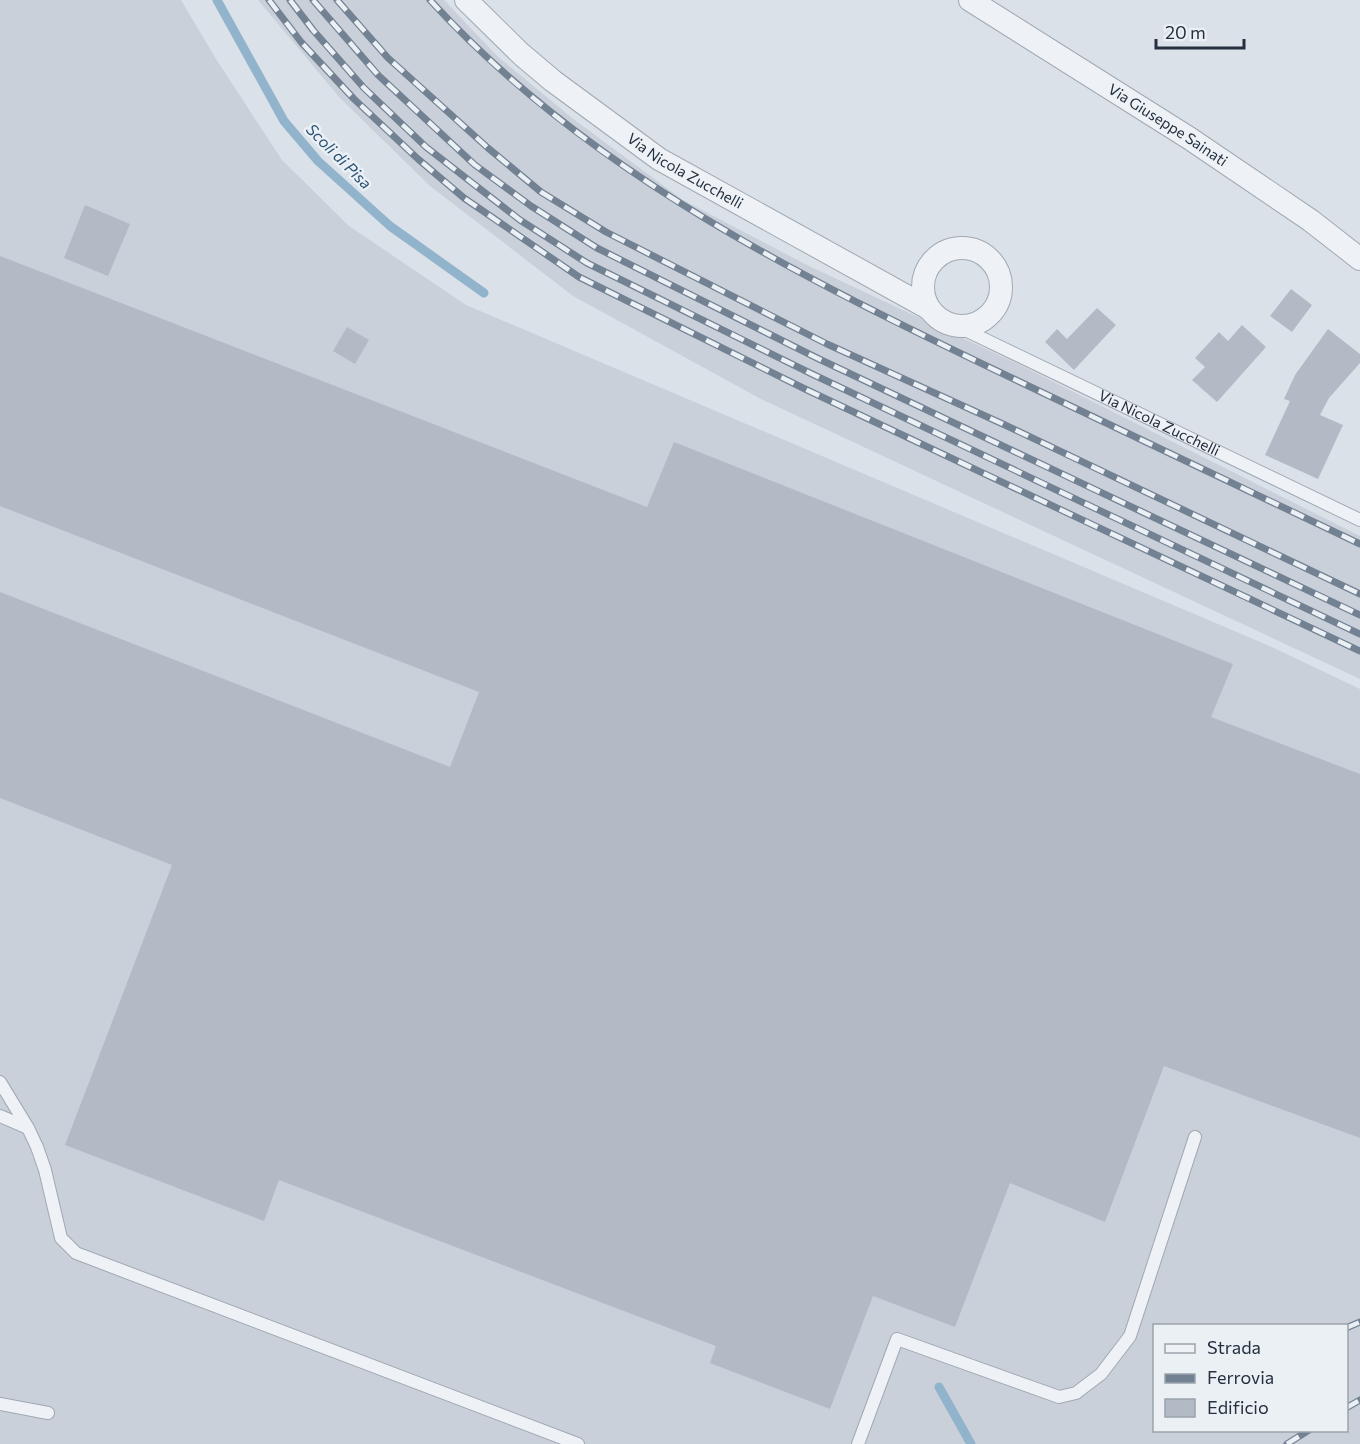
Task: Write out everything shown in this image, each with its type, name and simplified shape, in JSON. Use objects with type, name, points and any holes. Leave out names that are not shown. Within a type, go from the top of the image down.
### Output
[{"type":"street","name":"Via Nicola Zucchelli","points":[[466,0],[513,46],[554,81],[658,159],[928,308],[947,324],[959,327]]},
{"type":"street","name":"Via Giuseppe Sainati","points":[[970,0],[1189,138],[1310,220],[1360,259]]},
{"type":"street","points":[[928,308],[923,283],[927,270],[936,259],[960,248],[973,250],[986,256],[995,265],[1000,276],[1002,289],[999,302],[993,312],[983,320],[972,326],[959,327]]},
{"type":"lane","name":"Via Nicola Zucchelli","points":[[959,327],[1360,520]]},
{"type":"lane","points":[[0,1082],[28,1128],[45,1170],[61,1239],[76,1253],[578,1444]]},
{"type":"lane","points":[[0,1116],[28,1128]]},
{"type":"lane","points":[[858,1444],[897,1339],[1059,1397],[1076,1393],[1101,1374],[1130,1336],[1196,1137]]},
{"type":"lane","points":[[0,1404],[48,1413]]},
{"type":"shaded area","points":[[0,0],[181,0],[216,59],[282,160],[349,226],[466,305],[1272,647],[1360,689],[1360,1444],[0,1444]]},
{"type":"shaded area","points":[[258,0],[444,0],[497,56],[572,118],[683,200],[809,266],[1022,366],[1360,536],[1360,679],[761,399],[573,296],[430,186],[340,98]]},
{"type":"building","points":[[85,205],[130,224],[108,276],[64,258]]},
{"type":"building","points":[[0,256],[647,507],[674,442],[1233,664],[1211,717],[1360,774],[1360,1138],[1164,1066],[1105,1222],[1010,1183],[955,1327],[873,1296],[830,1409],[710,1363],[716,1346],[279,1180],[264,1221],[65,1145],[172,865],[0,798],[0,592],[450,767],[479,692],[0,506]]},
{"type":"building","points":[[1291,289],[1312,305],[1292,332],[1270,316]]},
{"type":"building","points":[[1097,308],[1116,325],[1074,370],[1045,342],[1057,329],[1067,339]]},
{"type":"building","points":[[1242,325],[1266,347],[1217,402],[1192,380],[1205,367],[1195,358],[1219,332],[1228,341]]},
{"type":"building","points":[[347,327],[369,340],[355,364],[333,351]]},
{"type":"building","points":[[1328,329],[1360,354],[1360,363],[1329,398],[1320,415],[1343,425],[1318,479],[1265,455],[1290,401],[1284,399],[1295,375]]},
{"type":"waterway","name":"Scoli di Pisa","points":[[217,0],[284,121],[318,161],[390,226],[484,293]]},
{"type":"waterway","name":"Scoli di Pisa","points":[[939,1387],[971,1444]]},
{"type":"railway","points":[[269,0],[301,42],[354,99],[418,159],[464,198],[579,277],[805,389],[1360,651]]},
{"type":"railway","points":[[290,0],[364,88],[426,147],[520,220],[587,263],[812,374],[1360,634]]},
{"type":"railway","points":[[313,0],[378,75],[475,165],[531,206],[597,248],[819,359],[1360,615]]},
{"type":"railway","points":[[337,0],[388,58],[488,148],[541,192],[606,232],[827,344],[1005,425],[1360,594]]},
{"type":"railway","points":[[430,0],[492,62],[559,119],[630,170],[704,218],[858,303],[1360,544]]},
{"type":"railway","points":[[1348,1327],[1360,1322]]},
{"type":"railway","points":[[1348,1407],[1360,1400]]},
{"type":"railway","points":[[1287,1444],[1306,1432]]}]
